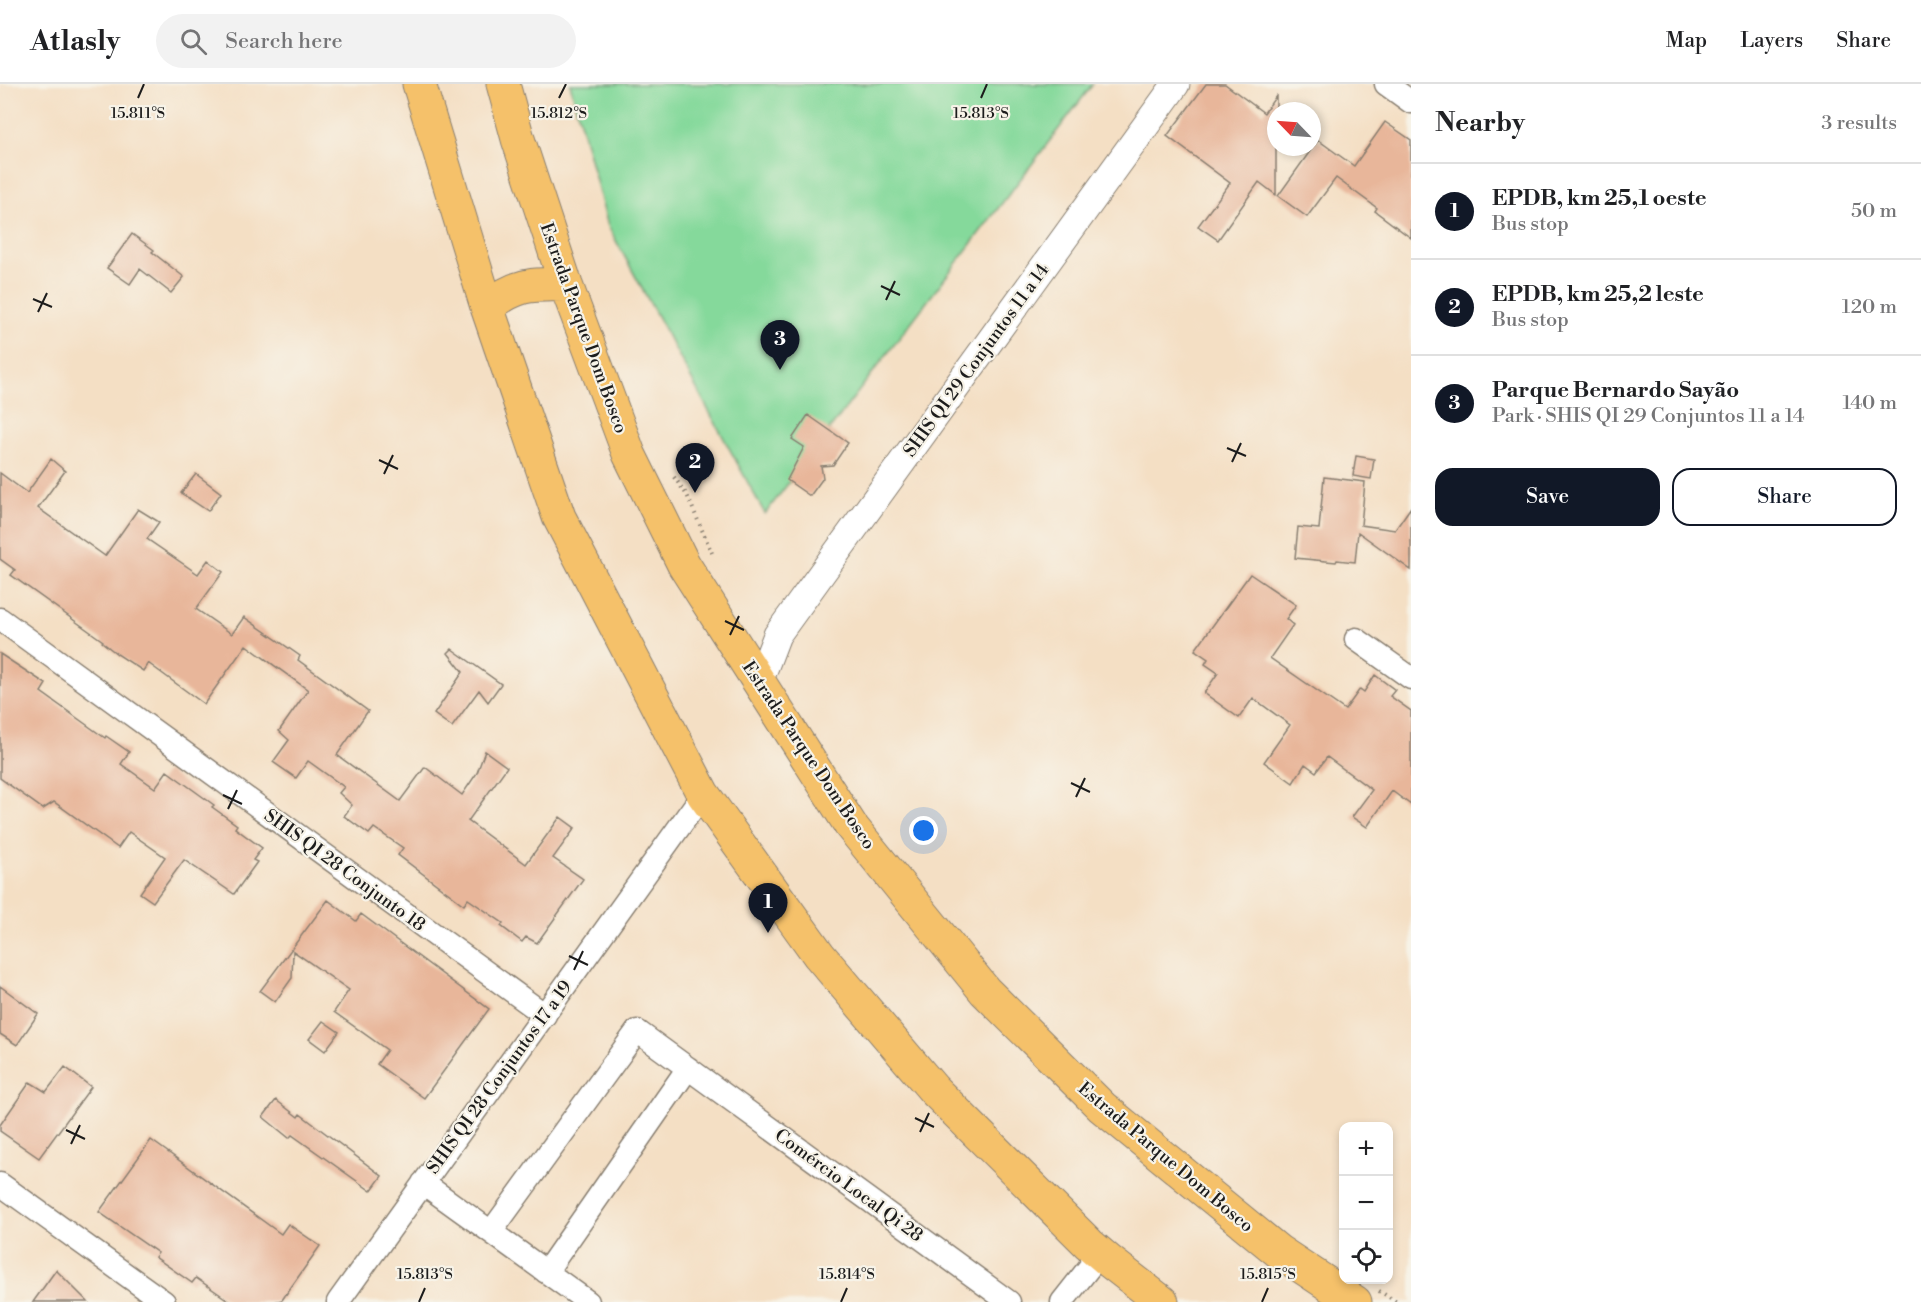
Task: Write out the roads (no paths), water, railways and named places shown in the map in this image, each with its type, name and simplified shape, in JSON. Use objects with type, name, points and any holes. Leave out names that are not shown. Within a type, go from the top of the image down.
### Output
[{"type":"main road","points":[[419,84],[487,307],[559,517],[703,794],[819,955],[934,1090],[1097,1256],[1162,1302]]},
{"type":"main road","name":"Estrada Parque Dom Bosco","points":[[503,84],[518,140],[566,285],[629,454],[684,565],[851,826],[986,991],[1102,1107],[1278,1251],[1355,1302]]},
{"type":"main road","points":[[487,307],[515,288],[535,285],[566,285]]},
{"type":"street","name":"SHIS QI 29 Conjuntos 11 a 14","points":[[759,682],[777,635],[1176,84]]},
{"type":"street","points":[[1386,84],[1411,102]]},
{"type":"street","name":"SHIS QI 28 Conjunto 18","points":[[0,619],[545,1015]]},
{"type":"street","points":[[737,646],[777,635]]},
{"type":"street","points":[[1356,639],[1411,678]]},
{"type":"street","name":"SHIS QI 28 Conjuntos 17 a 19","points":[[338,1302],[703,794]]},
{"type":"street","name":"Comércio Local Qi 28","points":[[491,1232],[637,1031],[1009,1302]]},
{"type":"street","points":[[546,1272],[688,1068]]},
{"type":"street","points":[[423,1183],[588,1302]]},
{"type":"street","points":[[0,1184],[164,1302]]},
{"type":"street","points":[[1062,1302],[1097,1256]]},
{"type":"place","name":"Parque Bernardo Sayão","points":[[780,370]]},
{"type":"place","name":"EPDB, km 25,2 leste","points":[[695,493]]},
{"type":"place","name":"EPDB, km 25,1 oeste","points":[[768,933]]}]
